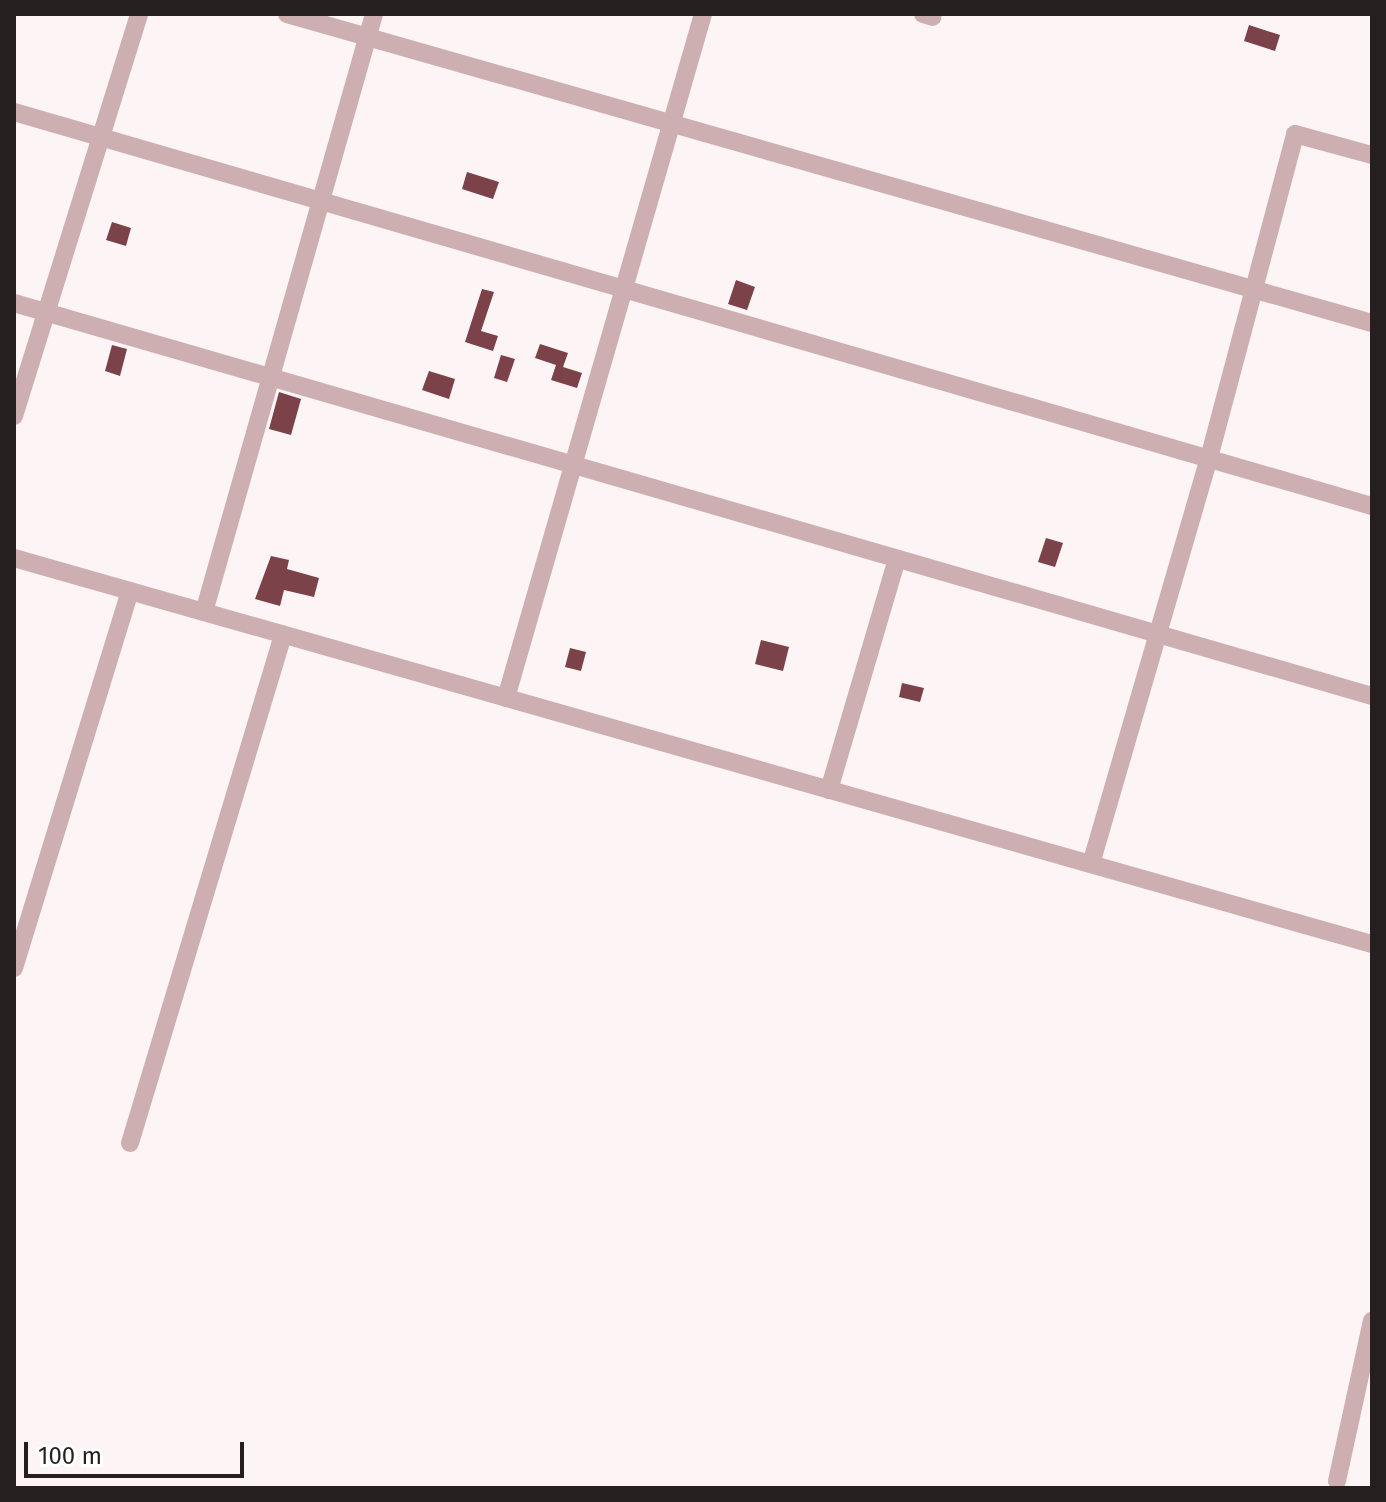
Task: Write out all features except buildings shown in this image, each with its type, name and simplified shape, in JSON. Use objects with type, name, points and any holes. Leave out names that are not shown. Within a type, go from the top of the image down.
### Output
[{"type":"street","points":[[14,416],[139,14]]},
{"type":"street","points":[[287,14],[1372,323]]},
{"type":"street","points":[[204,612],[374,14]]},
{"type":"street","points":[[506,698],[669,123],[703,14]]},
{"type":"street","points":[[14,112],[318,205],[624,289],[1372,506]]},
{"type":"street","points":[[1091,864],[1209,458],[1295,134],[1372,155]]},
{"type":"street","points":[[14,303],[1372,696]]},
{"type":"street","points":[[14,558],[1372,944]]},
{"type":"street","points":[[829,790],[897,559]]},
{"type":"street","points":[[14,968],[130,591]]},
{"type":"street","points":[[130,1143],[283,635]]},
{"type":"street","points":[[1337,1481],[1372,1321]]}]
